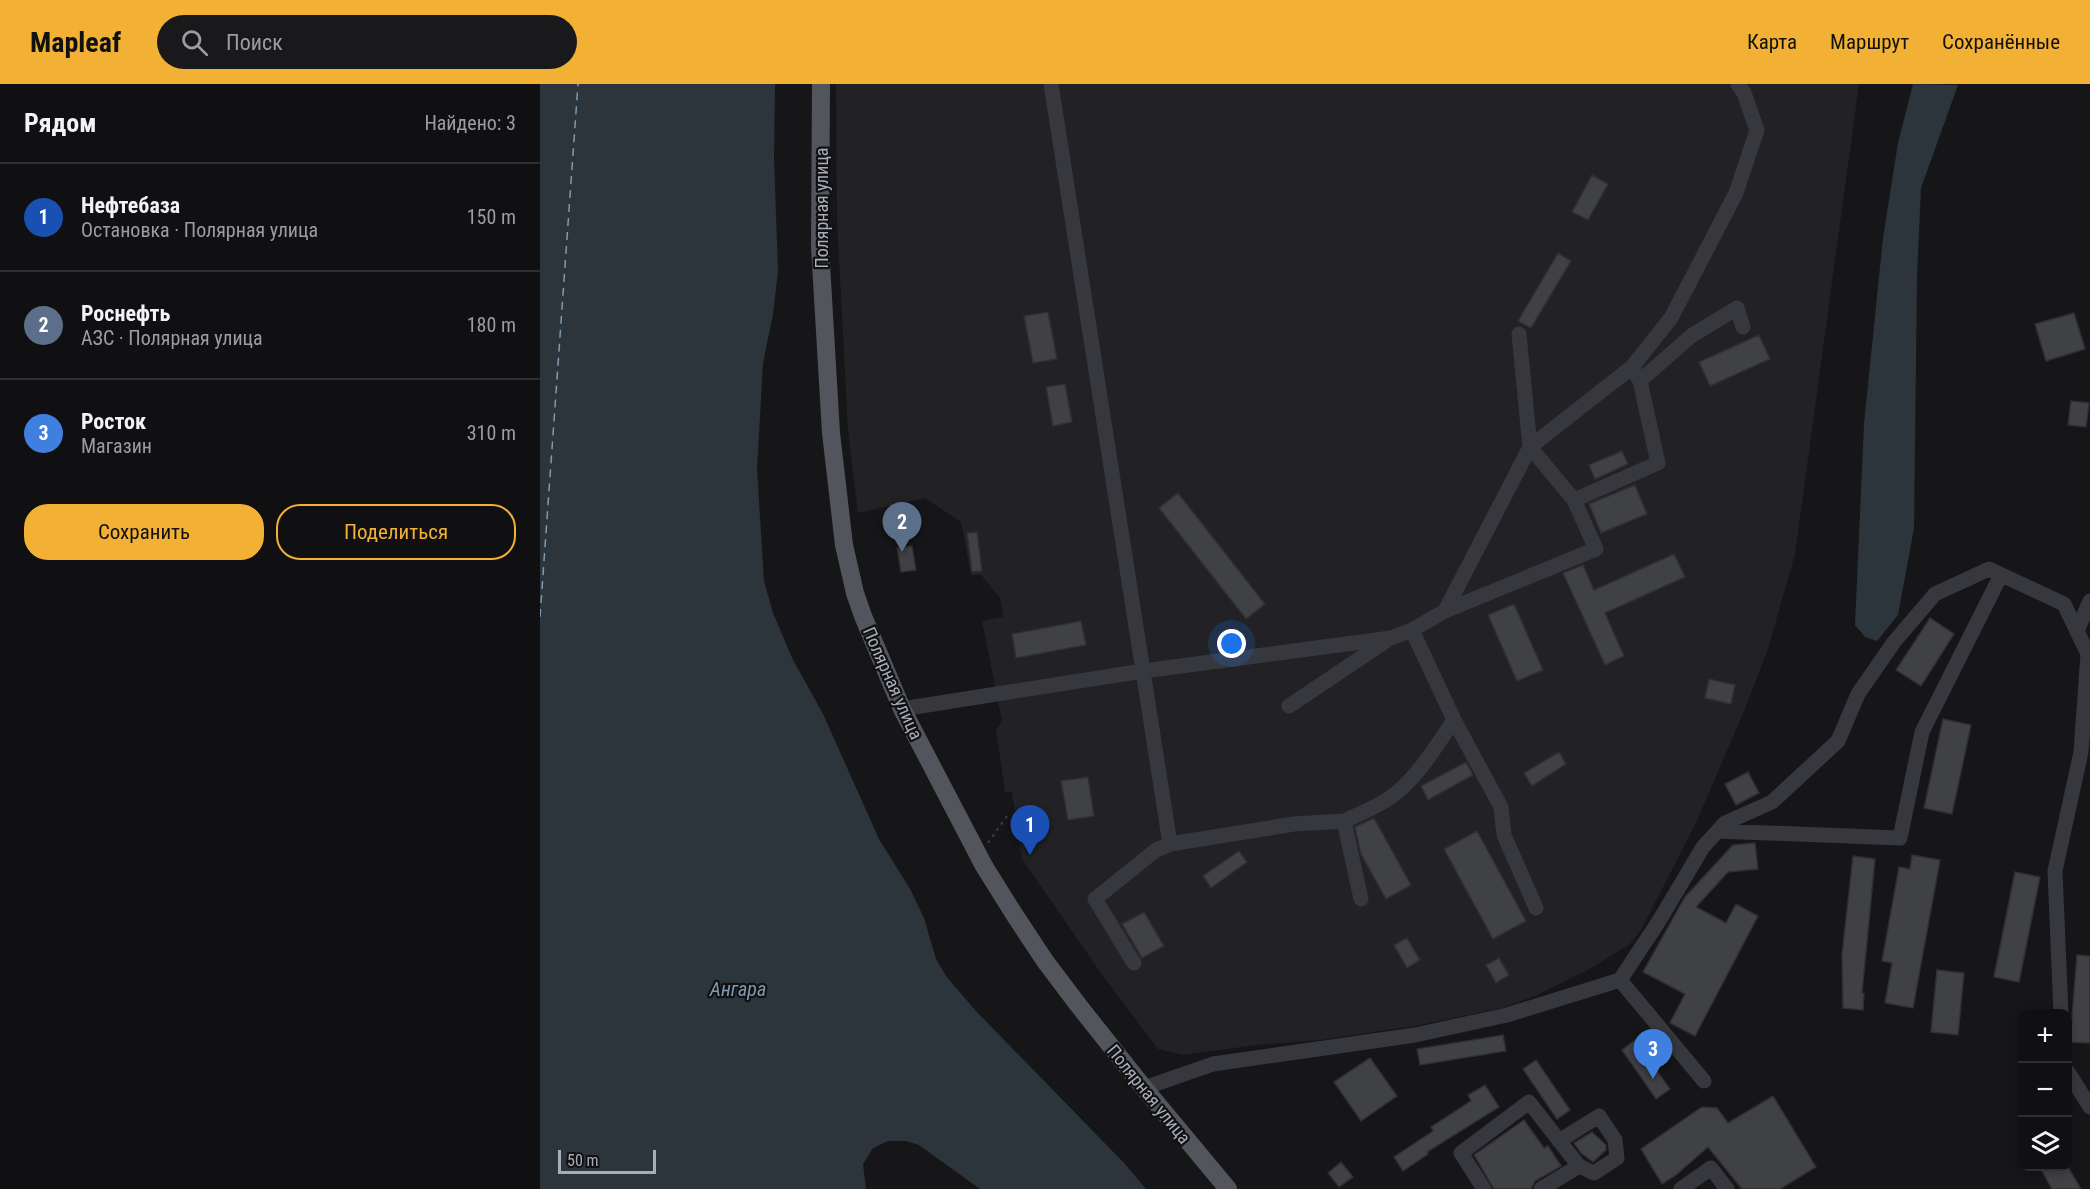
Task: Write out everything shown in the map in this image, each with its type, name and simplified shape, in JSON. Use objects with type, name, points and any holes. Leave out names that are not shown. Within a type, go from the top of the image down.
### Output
[{"type":"main road","name":"Полярная улица","points":[[821,84],[820,247],[834,467],[844,545],[855,593],[879,658],[902,710],[984,866],[1044,961],[1144,1088],[1228,1189]]},
{"type":"lane","points":[[1051,84],[1170,844]]},
{"type":"lane","points":[[1445,611],[1530,447],[1632,367],[1671,318],[1736,193],[1757,130],[1744,93],[1738,84]]},
{"type":"lane","points":[[1640,381],[1691,336],[1737,308],[1743,327]]},
{"type":"lane","points":[[1289,706],[1391,638],[1412,630],[1445,611],[1596,549],[1574,501],[1530,447],[1519,334]]},
{"type":"lane","points":[[1574,501],[1658,463],[1640,381],[1632,367]]},
{"type":"lane","points":[[1144,1088],[1213,1064],[1415,1035],[1507,1015],[1620,980],[1659,921],[1703,847],[1725,824],[1772,802],[1838,741],[1858,694],[1894,642],[1935,594],[1989,569],[2064,604],[2088,654],[2081,752],[2055,871],[2061,1009]]},
{"type":"lane","points":[[1718,831],[1900,838],[1922,732],[2001,574]]},
{"type":"lane","points":[[2077,631],[2090,601]]},
{"type":"lane","points":[[1412,630],[1454,720],[1501,807],[1504,835],[1536,908]]},
{"type":"lane","points":[[902,710],[1143,671],[1391,638]]},
{"type":"lane","points":[[1134,963],[1095,899],[1156,850],[1170,844],[1294,824],[1344,821],[1377,806],[1396,794],[1430,755],[1454,720]]},
{"type":"lane","points":[[1344,821],[1361,899]]},
{"type":"lane","points":[[1620,980],[1704,1081]]},
{"type":"lane","points":[[2072,1080],[2090,1107]]},
{"type":"lane","points":[[1484,1189],[1461,1153],[1529,1102],[1559,1141],[1579,1166],[1594,1173],[1617,1158],[1615,1140],[1599,1116],[1559,1141]]},
{"type":"lane","points":[[1541,1189],[1579,1166]]},
{"type":"lane","points":[[1681,1189],[1711,1168],[1727,1189]]},
{"type":"path","points":[[986,846],[1007,816]]},
{"type":"shaded area","points":[[836,84],[1859,84],[1795,554],[1768,649],[1744,711],[1696,823],[1641,930],[1630,944],[1588,970],[1535,996],[1501,1008],[1415,1026],[1320,1040],[1256,1045],[1183,1055],[1158,1049],[1103,976],[1022,859],[1012,792],[1005,792],[996,730],[1002,721],[982,621],[1003,617],[1000,598],[981,575],[971,575],[961,522],[925,498],[858,513],[848,430],[837,220]]},
{"type":"water","name":"Ангара","points":[[540,84],[775,84],[774,158],[778,271],[773,314],[763,363],[757,469],[764,581],[773,613],[793,660],[823,714],[879,839],[910,889],[924,918],[936,959],[946,976],[975,1010],[1125,1164],[1146,1189],[980,1189],[919,1145],[906,1141],[888,1141],[873,1148],[863,1164],[866,1189],[540,1189]]},
{"type":"water","points":[[1913,84],[1958,85],[1921,188],[1917,275],[1914,528],[1898,615],[1877,641],[1865,637],[1855,625],[1864,424],[1883,238],[1898,143]]},
{"type":"building","points":[[1592,175],[1608,184],[1588,220],[1572,212]]},
{"type":"building","points":[[1558,253],[1571,261],[1531,328],[1518,321]]},
{"type":"building","points":[[1048,312],[1057,359],[1033,363],[1024,316]]},
{"type":"building","points":[[2074,313],[2085,349],[2046,361],[2035,324]]},
{"type":"building","points":[[1759,335],[1770,359],[1710,386],[1699,362]]},
{"type":"building","points":[[1065,384],[1072,422],[1053,426],[1046,387]]},
{"type":"building","points":[[2071,401],[2089,403],[2086,427],[2068,425]]},
{"type":"building","points":[[1622,451],[1628,464],[1595,479],[1589,465]]},
{"type":"building","points":[[1635,485],[1647,514],[1601,533],[1589,504]]},
{"type":"building","points":[[1178,493],[1265,604],[1246,619],[1159,508]]},
{"type":"building","points":[[977,532],[982,571],[972,572],[967,533]]},
{"type":"building","points":[[912,546],[916,570],[901,572],[897,548]]},
{"type":"building","points":[[1674,554],[1685,577],[1605,613],[1624,656],[1605,665],[1563,573],[1583,565],[1594,590]]},
{"type":"building","points":[[1514,604],[1543,670],[1517,681],[1488,615]]},
{"type":"building","points":[[1930,618],[1954,634],[1921,686],[1896,670]]},
{"type":"building","points":[[1081,621],[1086,645],[1016,658],[1012,634]]},
{"type":"building","points":[[1709,679],[1735,685],[1731,704],[1705,698]]},
{"type":"building","points":[[1943,719],[1971,725],[1952,814],[1924,808]]},
{"type":"building","points":[[1559,752],[1566,764],[1532,786],[1524,773]]},
{"type":"building","points":[[1466,762],[1473,775],[1428,800],[1421,786]]},
{"type":"building","points":[[1748,772],[1759,793],[1736,805],[1725,784]]},
{"type":"building","points":[[1088,777],[1094,816],[1068,820],[1061,781]]},
{"type":"building","points":[[1374,818],[1411,885],[1386,899],[1361,854],[1355,827]]},
{"type":"building","points":[[1477,831],[1526,921],[1493,939],[1444,849]]},
{"type":"building","points":[[1755,843],[1758,869],[1728,872],[1696,907],[1726,923],[1736,904],[1758,916],[1695,1036],[1670,1023],[1685,994],[1643,972],[1685,897],[1733,845]]},
{"type":"building","points":[[1239,851],[1247,862],[1211,888],[1203,876]]},
{"type":"building","points":[[1912,855],[1940,860],[1913,1008],[1885,1003],[1892,963],[1882,961],[1899,867],[1910,869]]},
{"type":"building","points":[[1853,856],[1875,859],[1862,993],[1864,994],[1863,1010],[1843,1008],[1842,955]]},
{"type":"building","points":[[2015,872],[2040,877],[2019,982],[1994,977]]},
{"type":"building","points":[[1144,912],[1164,946],[1142,958],[1122,924]]},
{"type":"building","points":[[1407,938],[1420,960],[1407,968],[1394,945]]},
{"type":"building","points":[[2077,955],[2090,956],[2090,1043],[2072,1042]]},
{"type":"building","points":[[1499,958],[1509,975],[1496,983],[1486,965]]},
{"type":"building","points":[[1937,970],[1964,973],[1958,1035],[1931,1032]]},
{"type":"building","points":[[1503,1035],[1506,1051],[1420,1065],[1417,1049]]},
{"type":"building","points":[[1635,1040],[1670,1089],[1656,1099],[1622,1050]]},
{"type":"building","points":[[1370,1058],[1397,1096],[1361,1121],[1334,1082]]},
{"type":"building","points":[[1536,1060],[1570,1110],[1557,1119],[1523,1069]]},
{"type":"building","points":[[1485,1085],[1499,1107],[1427,1152],[1428,1154],[1403,1171],[1394,1157],[1433,1131],[1431,1127],[1471,1101],[1468,1095]]},
{"type":"building","points":[[1773,1096],[1816,1167],[1780,1189],[1742,1189],[1708,1147],[1662,1184],[1641,1149],[1702,1107],[1717,1108],[1728,1123]]},
{"type":"building","points":[[1524,1120],[1544,1148],[1548,1146],[1561,1166],[1535,1181],[1531,1189],[1494,1189],[1474,1155]]},
{"type":"building","points":[[1592,1132],[1606,1145],[1606,1150],[1593,1162],[1581,1153],[1574,1143]]},
{"type":"building","points":[[1341,1162],[1353,1177],[1339,1187],[1328,1173]]},
{"type":"building","points":[[2042,1171],[2070,1171],[2081,1189],[2052,1189]]},
{"type":"ferry route","points":[[540,617],[578,84]]},
{"type":"place","name":"Роснефть","points":[[902,552]]},
{"type":"place","name":"Нефтебаза","points":[[1030,855]]},
{"type":"place","name":"Росток","points":[[1653,1079]]}]
